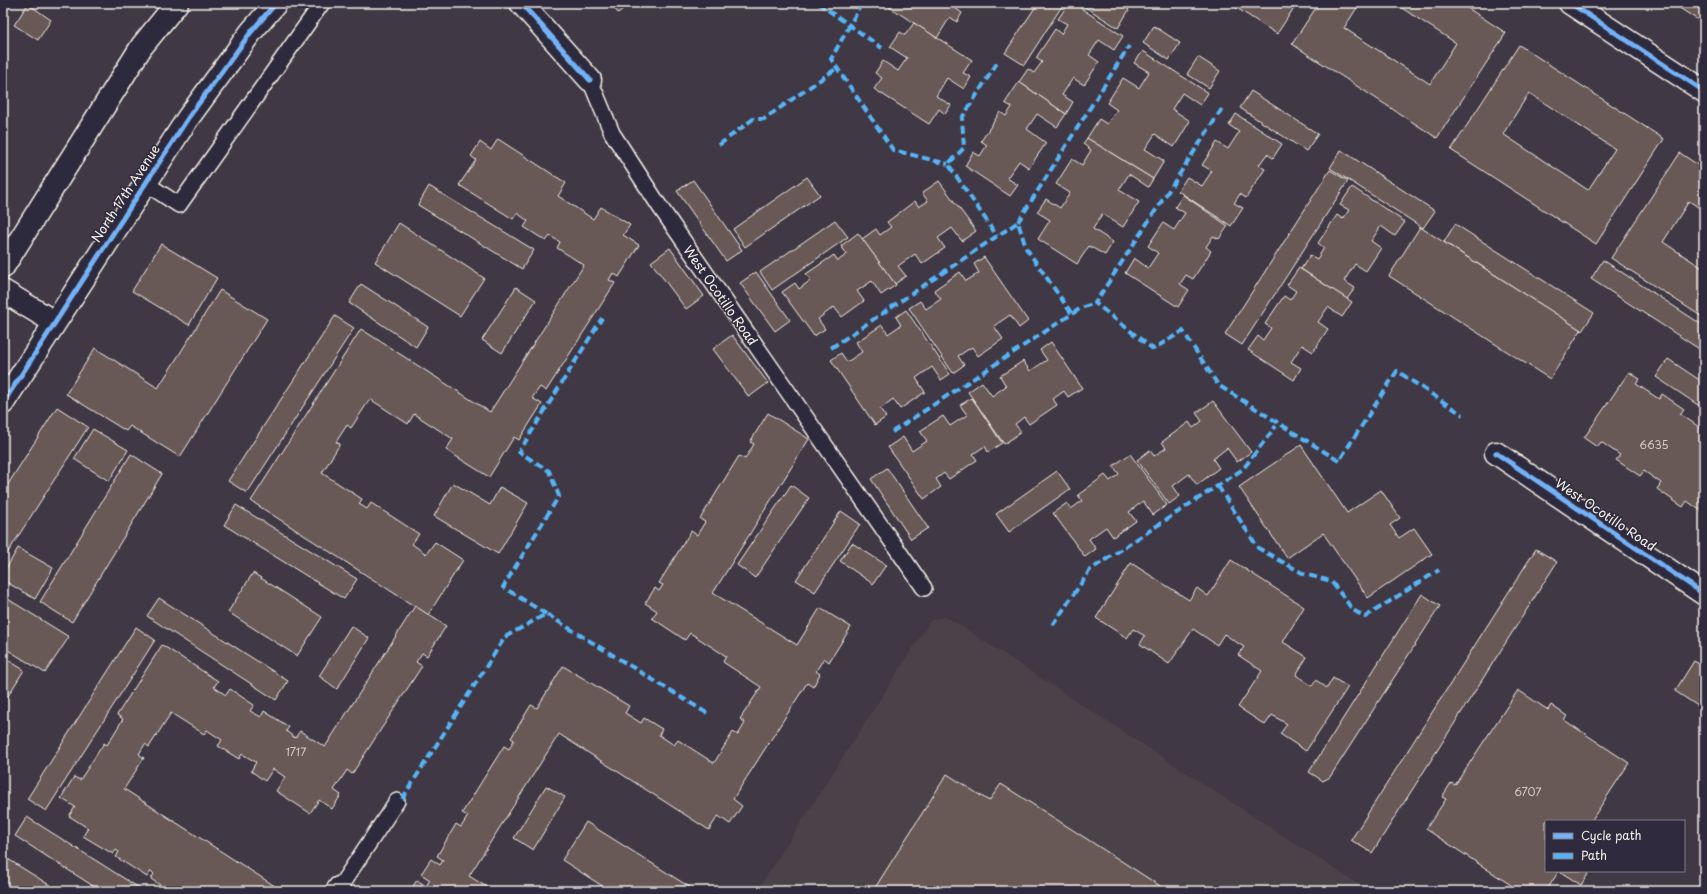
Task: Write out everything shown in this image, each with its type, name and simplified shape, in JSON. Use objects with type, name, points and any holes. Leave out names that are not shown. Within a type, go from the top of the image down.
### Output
[{"type":"street","points":[[3,267],[142,46],[177,3]]},
{"type":"street","name":"North 17th Avenue","points":[[3,403],[54,322],[188,118],[252,32],[276,3]]},
{"type":"street","name":"West Ocotillo Road","points":[[521,3],[590,80]]},
{"type":"street","points":[[1570,3],[1704,91]]},
{"type":"street","points":[[3,291],[54,322]]},
{"type":"street","name":"West Ocotillo Road","points":[[1496,453],[1704,594]]},
{"type":"lane","points":[[145,183],[179,205],[322,3]]},
{"type":"lane","name":"West Ocotillo Road","points":[[590,80],[612,132],[660,207],[924,588]]},
{"type":"lane","points":[[338,889],[397,801]]},
{"type":"shaded area","points":[[943,617],[950,619],[1368,891],[757,891],[931,620]]},
{"type":"building","points":[[610,3],[630,3],[618,13]]},
{"type":"building","points":[[883,3],[948,3],[962,13],[957,22],[950,17],[937,38]]},
{"type":"building","points":[[1038,3],[1064,3],[1024,65],[1005,53]]},
{"type":"building","points":[[1069,3],[1073,3],[1123,36],[1114,50],[1099,40],[1089,55],[1099,62],[1084,85],[1073,78],[1062,95],[1073,102],[1066,114],[1019,82],[1028,69],[1034,73],[1042,62],[1036,58],[1055,29],[1061,34],[1067,24],[1058,19]]},
{"type":"building","points":[[1079,3],[1119,3],[1129,10],[1118,28]]},
{"type":"building","points":[[1229,3],[1297,3],[1277,34]]},
{"type":"building","points":[[1319,3],[1360,3],[1344,28],[1430,84],[1456,43],[1394,3],[1460,3],[1506,33],[1437,138],[1292,44]]},
{"type":"building","points":[[1672,3],[1704,3],[1704,24]]},
{"type":"building","points":[[28,4],[51,20],[38,40],[14,25]]},
{"type":"building","points":[[914,23],[972,60],[963,73],[971,77],[964,89],[947,78],[936,96],[951,105],[945,114],[939,109],[929,124],[874,89],[882,78],[875,73],[883,61],[898,71],[907,58],[890,47],[900,32],[905,35]]},
{"type":"building","points":[[1154,26],[1180,43],[1169,60],[1143,43]]},
{"type":"building","points":[[1519,45],[1664,139],[1596,244],[1451,150]],"holes":[[[1529,93],[1615,149],[1588,190],[1503,134]]]},
{"type":"building","points":[[1143,51],[1208,93],[1200,105],[1182,93],[1172,109],[1190,121],[1174,147],[1155,134],[1145,149],[1164,161],[1153,179],[1087,138],[1099,119],[1107,124],[1117,110],[1107,103],[1123,78],[1139,88],[1149,72],[1134,63]]},
{"type":"building","points":[[1198,57],[1220,71],[1209,88],[1187,74]]},
{"type":"building","points":[[1019,82],[1066,114],[1057,127],[1037,114],[1027,129],[1046,143],[1029,168],[1019,161],[1007,178],[1018,185],[1010,196],[965,166],[973,152],[980,156],[987,145],[981,141],[1000,112],[1006,116],[1012,107],[1005,103]]},
{"type":"building","points":[[1251,91],[1318,134],[1306,151],[1240,108]]},
{"type":"building","points":[[1236,114],[1282,144],[1273,158],[1267,154],[1259,165],[1265,169],[1246,198],[1240,194],[1234,203],[1243,208],[1231,226],[1178,191],[1187,177],[1202,186],[1212,171],[1202,165],[1217,142],[1228,149],[1239,132],[1229,125]]},
{"type":"building","points":[[1087,138],[1153,179],[1148,187],[1129,174],[1119,190],[1139,202],[1123,227],[1102,214],[1093,229],[1113,242],[1105,255],[1089,246],[1077,264],[1038,239],[1050,220],[1037,212],[1046,199],[1060,208],[1070,193],[1056,184],[1072,159],[1082,165],[1091,150],[1083,144]]},
{"type":"building","points":[[498,139],[566,183],[558,196],[593,219],[601,207],[630,225],[623,235],[639,245],[619,277],[613,273],[609,280],[615,283],[546,391],[540,387],[532,398],[542,404],[519,440],[514,437],[489,477],[446,450],[453,439],[414,414],[408,424],[370,399],[351,428],[347,425],[336,442],[340,444],[322,473],[362,499],[359,504],[367,509],[371,503],[419,534],[412,544],[426,554],[435,542],[463,560],[428,615],[251,501],[361,329],[490,412],[584,265],[557,248],[560,242],[550,236],[546,241],[524,227],[528,221],[517,213],[513,219],[459,185],[476,160],[471,156],[480,142],[491,150]]},
{"type":"building","points":[[1341,150],[1435,211],[1423,228],[1330,168]]},
{"type":"building","points":[[1680,153],[1704,169],[1704,211],[1689,201],[1663,242],[1704,269],[1704,318],[1611,258]]},
{"type":"building","points":[[1330,170],[1348,181],[1242,345],[1225,334]]},
{"type":"building","points":[[807,177],[820,195],[745,247],[733,229]]},
{"type":"building","points":[[693,180],[742,250],[726,261],[677,191]]},
{"type":"building","points":[[939,181],[976,231],[962,241],[952,228],[938,238],[945,248],[922,264],[915,254],[898,266],[906,276],[895,284],[862,239],[876,229],[880,235],[891,227],[887,222],[915,201],[919,207],[928,201],[922,193]]},
{"type":"building","points":[[429,186],[534,250],[522,269],[418,205]]},
{"type":"building","points":[[1352,187],[1405,222],[1395,236],[1381,226],[1371,241],[1381,248],[1366,271],[1355,264],[1344,281],[1355,288],[1347,299],[1301,269],[1310,255],[1317,259],[1324,248],[1318,243],[1337,215],[1343,219],[1349,210],[1340,205]]},
{"type":"building","points":[[1183,195],[1228,226],[1219,239],[1213,236],[1206,247],[1211,251],[1193,279],[1186,275],[1180,284],[1189,290],[1178,307],[1125,273],[1134,258],[1148,268],[1158,253],[1148,246],[1163,223],[1174,230],[1185,213],[1175,207]]},
{"type":"building","points":[[835,220],[848,237],[772,290],[760,272]]},
{"type":"building","points":[[399,223],[484,278],[460,316],[375,262]]},
{"type":"building","points":[[1455,224],[1594,313],[1582,331],[1444,242]]},
{"type":"building","points":[[1420,227],[1581,330],[1550,379],[1389,276]]},
{"type":"building","points":[[858,233],[896,285],[881,295],[872,281],[857,291],[864,301],[842,317],[834,307],[818,319],[825,329],[814,336],[782,292],[795,283],[799,289],[811,280],[806,274],[834,255],[838,261],[847,254],[841,246]]},
{"type":"building","points":[[161,244],[217,278],[189,325],[132,291]]},
{"type":"building","points":[[670,248],[704,296],[686,309],[651,262]]},
{"type":"building","points":[[984,257],[1028,321],[1019,328],[1010,315],[994,326],[1003,339],[978,356],[972,347],[958,356],[964,365],[953,373],[909,308],[920,301],[926,309],[941,299],[934,290],[960,272],[966,281],[979,273],[974,264]]},
{"type":"building","points":[[1603,260],[1704,326],[1704,352],[1591,279]]},
{"type":"building","points":[[1299,268],[1352,302],[1342,317],[1328,307],[1318,322],[1328,329],[1313,352],[1302,345],[1291,362],[1301,368],[1294,380],[1248,350],[1258,336],[1263,340],[1271,328],[1265,324],[1284,296],[1290,300],[1296,291],[1287,285]]},
{"type":"building","points":[[756,272],[790,320],[775,331],[740,283]]},
{"type":"building","points":[[361,284],[428,327],[416,347],[349,303]]},
{"type":"building","points":[[516,287],[536,300],[502,353],[482,340]]},
{"type":"building","points":[[220,290],[267,319],[180,457],[130,426],[126,431],[66,394],[95,348],[158,388]]},
{"type":"building","points":[[906,310],[950,374],[941,380],[932,367],[916,378],[925,392],[900,409],[893,399],[880,409],[886,417],[875,425],[831,360],[841,353],[847,362],[862,352],[856,342],[882,325],[888,334],[901,325],[896,317]]},
{"type":"building","points":[[335,316],[354,328],[247,493],[228,481]]},
{"type":"building","points":[[732,335],[768,383],[749,397],[713,349]]},
{"type":"building","points":[[1051,342],[1082,388],[1068,397],[1064,391],[1053,399],[1057,405],[1029,424],[1024,417],[1015,424],[1021,432],[1004,444],[968,392],[982,382],[992,396],[1006,386],[1000,376],[1023,361],[1030,371],[1047,360],[1040,350]]},
{"type":"building","points":[[1668,359],[1704,383],[1704,409],[1656,377]]},
{"type":"building","points":[[1629,372],[1640,379],[1636,384],[1659,399],[1662,394],[1684,409],[1680,414],[1702,429],[1704,426],[1704,513],[1687,501],[1683,507],[1657,489],[1661,483],[1644,471],[1640,476],[1616,460],[1620,455],[1601,442],[1597,447],[1584,438]]},
{"type":"building","points":[[972,398],[1002,443],[988,452],[985,446],[973,454],[977,460],[949,479],[944,473],[936,479],[941,487],[924,499],[888,447],[903,437],[912,451],[927,441],[920,431],[943,416],[950,426],[967,415],[960,405]]},
{"type":"building","points":[[1213,401],[1251,452],[1237,462],[1227,448],[1213,459],[1219,468],[1197,485],[1189,474],[1173,486],[1180,496],[1169,504],[1137,460],[1150,450],[1154,456],[1166,448],[1162,442],[1189,422],[1193,428],[1202,421],[1196,413]]},
{"type":"building","points":[[57,407],[88,427],[3,560],[3,492]]},
{"type":"building","points":[[768,413],[809,439],[713,593],[797,645],[820,608],[851,627],[829,662],[824,658],[816,671],[820,674],[813,687],[807,683],[733,799],[742,806],[730,824],[718,816],[709,830],[559,734],[469,876],[493,891],[410,891],[417,880],[426,886],[430,880],[421,874],[431,859],[440,865],[443,860],[437,856],[456,824],[461,827],[468,816],[462,813],[504,746],[509,749],[514,740],[511,738],[531,705],[537,708],[563,666],[629,706],[625,713],[641,723],[644,718],[662,729],[659,735],[674,745],[678,740],[714,763],[733,732],[738,735],[745,723],[740,719],[761,687],[723,662],[726,656],[690,633],[685,640],[652,618],[657,611],[645,603],[655,588],[659,591],[663,585],[659,583],[691,531],[697,535],[705,522],[700,519],[739,456],[745,459],[754,444],[750,442]]},
{"type":"building","points":[[93,429],[128,450],[109,481],[74,459]]},
{"type":"building","points":[[1301,445],[1347,513],[1381,490],[1400,518],[1390,525],[1399,538],[1414,528],[1432,554],[1368,598],[1323,533],[1287,558],[1239,487]]},
{"type":"building","points":[[131,454],[162,474],[72,622],[40,602]]},
{"type":"building","points":[[1130,454],[1167,505],[1153,515],[1143,501],[1129,512],[1136,521],[1113,537],[1106,527],[1089,539],[1096,549],[1085,557],[1053,513],[1067,503],[1071,509],[1082,501],[1078,495],[1105,475],[1110,481],[1119,474],[1113,466]]},
{"type":"building","points":[[887,468],[928,528],[911,539],[871,479]]},
{"type":"building","points":[[1057,471],[1070,489],[1009,532],[996,514]]},
{"type":"building","points":[[453,483],[490,505],[500,487],[528,503],[498,554],[434,516]]},
{"type":"building","points":[[791,485],[809,498],[755,578],[737,565]]},
{"type":"building","points":[[236,505],[357,579],[344,599],[224,525]]},
{"type":"building","points":[[841,511],[860,524],[815,592],[796,580]]},
{"type":"building","points":[[852,543],[886,565],[873,584],[840,561]]},
{"type":"building","points":[[18,548],[53,568],[35,599],[3,580],[3,574]]},
{"type":"building","points":[[1536,549],[1557,562],[1372,853],[1351,840]]},
{"type":"building","points":[[1231,560],[1304,607],[1283,642],[1307,657],[1296,675],[1312,686],[1316,680],[1327,688],[1333,678],[1348,687],[1306,751],[1280,734],[1287,724],[1272,715],[1265,725],[1238,707],[1262,671],[1238,655],[1244,647],[1224,634],[1217,645],[1193,629],[1169,664],[1140,644],[1145,636],[1133,629],[1127,638],[1096,618],[1131,563],[1189,600],[1197,588],[1208,596]]},
{"type":"building","points":[[253,573],[322,617],[297,656],[228,612]]},
{"type":"building","points":[[1422,594],[1440,606],[1330,777],[1323,781],[1309,772]]},
{"type":"building","points":[[3,596],[69,637],[45,673],[3,647]]},
{"type":"building","points":[[159,598],[288,681],[276,700],[147,616]]},
{"type":"building","points":[[415,606],[446,626],[427,656],[422,653],[416,662],[422,666],[352,774],[347,770],[334,790],[341,795],[332,809],[319,800],[310,813],[276,791],[285,777],[273,769],[265,781],[251,771],[256,762],[242,754],[239,759],[218,746],[222,740],[207,730],[204,734],[171,713],[149,747],[145,744],[139,754],[144,758],[124,789],[281,890],[280,891],[169,891],[151,879],[154,874],[151,871],[147,877],[116,857],[119,852],[116,850],[113,854],[83,836],[88,828],[69,816],[75,807],[61,798],[74,777],[80,780],[104,743],[107,745],[123,719],[117,715],[162,645],[218,681],[214,687],[226,695],[230,689],[254,705],[250,711],[261,717],[264,711],[289,727],[286,731],[295,738],[300,731],[325,747]]},
{"type":"building","points":[[351,626],[369,638],[337,689],[319,676]]},
{"type":"building","points":[[136,627],[155,640],[46,811],[27,799]]},
{"type":"building","points":[[3,657],[24,670],[3,704]]},
{"type":"building","points":[[1694,661],[1704,667],[1704,710],[1675,691]]},
{"type":"building","points":[[1518,690],[1548,710],[1551,705],[1567,716],[1564,720],[1629,763],[1592,820],[1545,820],[1545,872],[1558,872],[1546,891],[1520,891],[1426,829],[1446,799],[1442,797],[1451,783],[1455,785]]},
{"type":"building","points":[[947,774],[989,801],[1001,784],[1168,891],[873,891]]},
{"type":"building","points":[[546,786],[565,797],[533,850],[514,838]]},
{"type":"building","points":[[27,817],[144,891],[101,891],[15,836]]},
{"type":"building","points":[[586,822],[696,891],[610,891],[562,860]]},
{"type":"building","points":[[3,856],[59,891],[3,891]]},
{"type":"building","points":[[1561,872],[1589,872],[1581,885]]},
{"type":"marked path","points":[[818,3],[882,48]]},
{"type":"marked path","points":[[862,3],[831,59],[893,150],[948,164]]},
{"type":"marked path","points":[[1018,222],[1129,46]]},
{"type":"marked path","points":[[997,63],[962,118],[964,148],[948,164],[997,236]]},
{"type":"marked path","points":[[719,145],[753,119],[764,119],[837,68]]},
{"type":"marked path","points":[[1222,109],[1095,303],[1153,349],[1183,331],[1218,385],[1339,461],[1397,371],[1463,415]]},
{"type":"marked path","points":[[831,348],[1018,222],[1026,248],[1072,314]]},
{"type":"marked path","points":[[892,432],[1081,308],[1095,303]]},
{"type":"marked path","points":[[546,614],[503,587],[559,496],[549,471],[519,452],[602,318]]},
{"type":"marked path","points":[[1053,625],[1090,570],[1243,469],[1276,426]]},
{"type":"marked path","points":[[1218,486],[1258,548],[1304,574],[1331,581],[1353,610],[1365,617],[1439,570]]},
{"type":"marked path","points":[[402,799],[505,637],[546,614],[710,715]]},
{"type":"cycle path","points":[[3,403],[188,118],[251,32],[276,3]]},
{"type":"cycle path","points":[[521,3],[590,80]]},
{"type":"cycle path","points":[[1570,3],[1704,91]]},
{"type":"cycle path","points":[[1496,453],[1704,594]]}]
